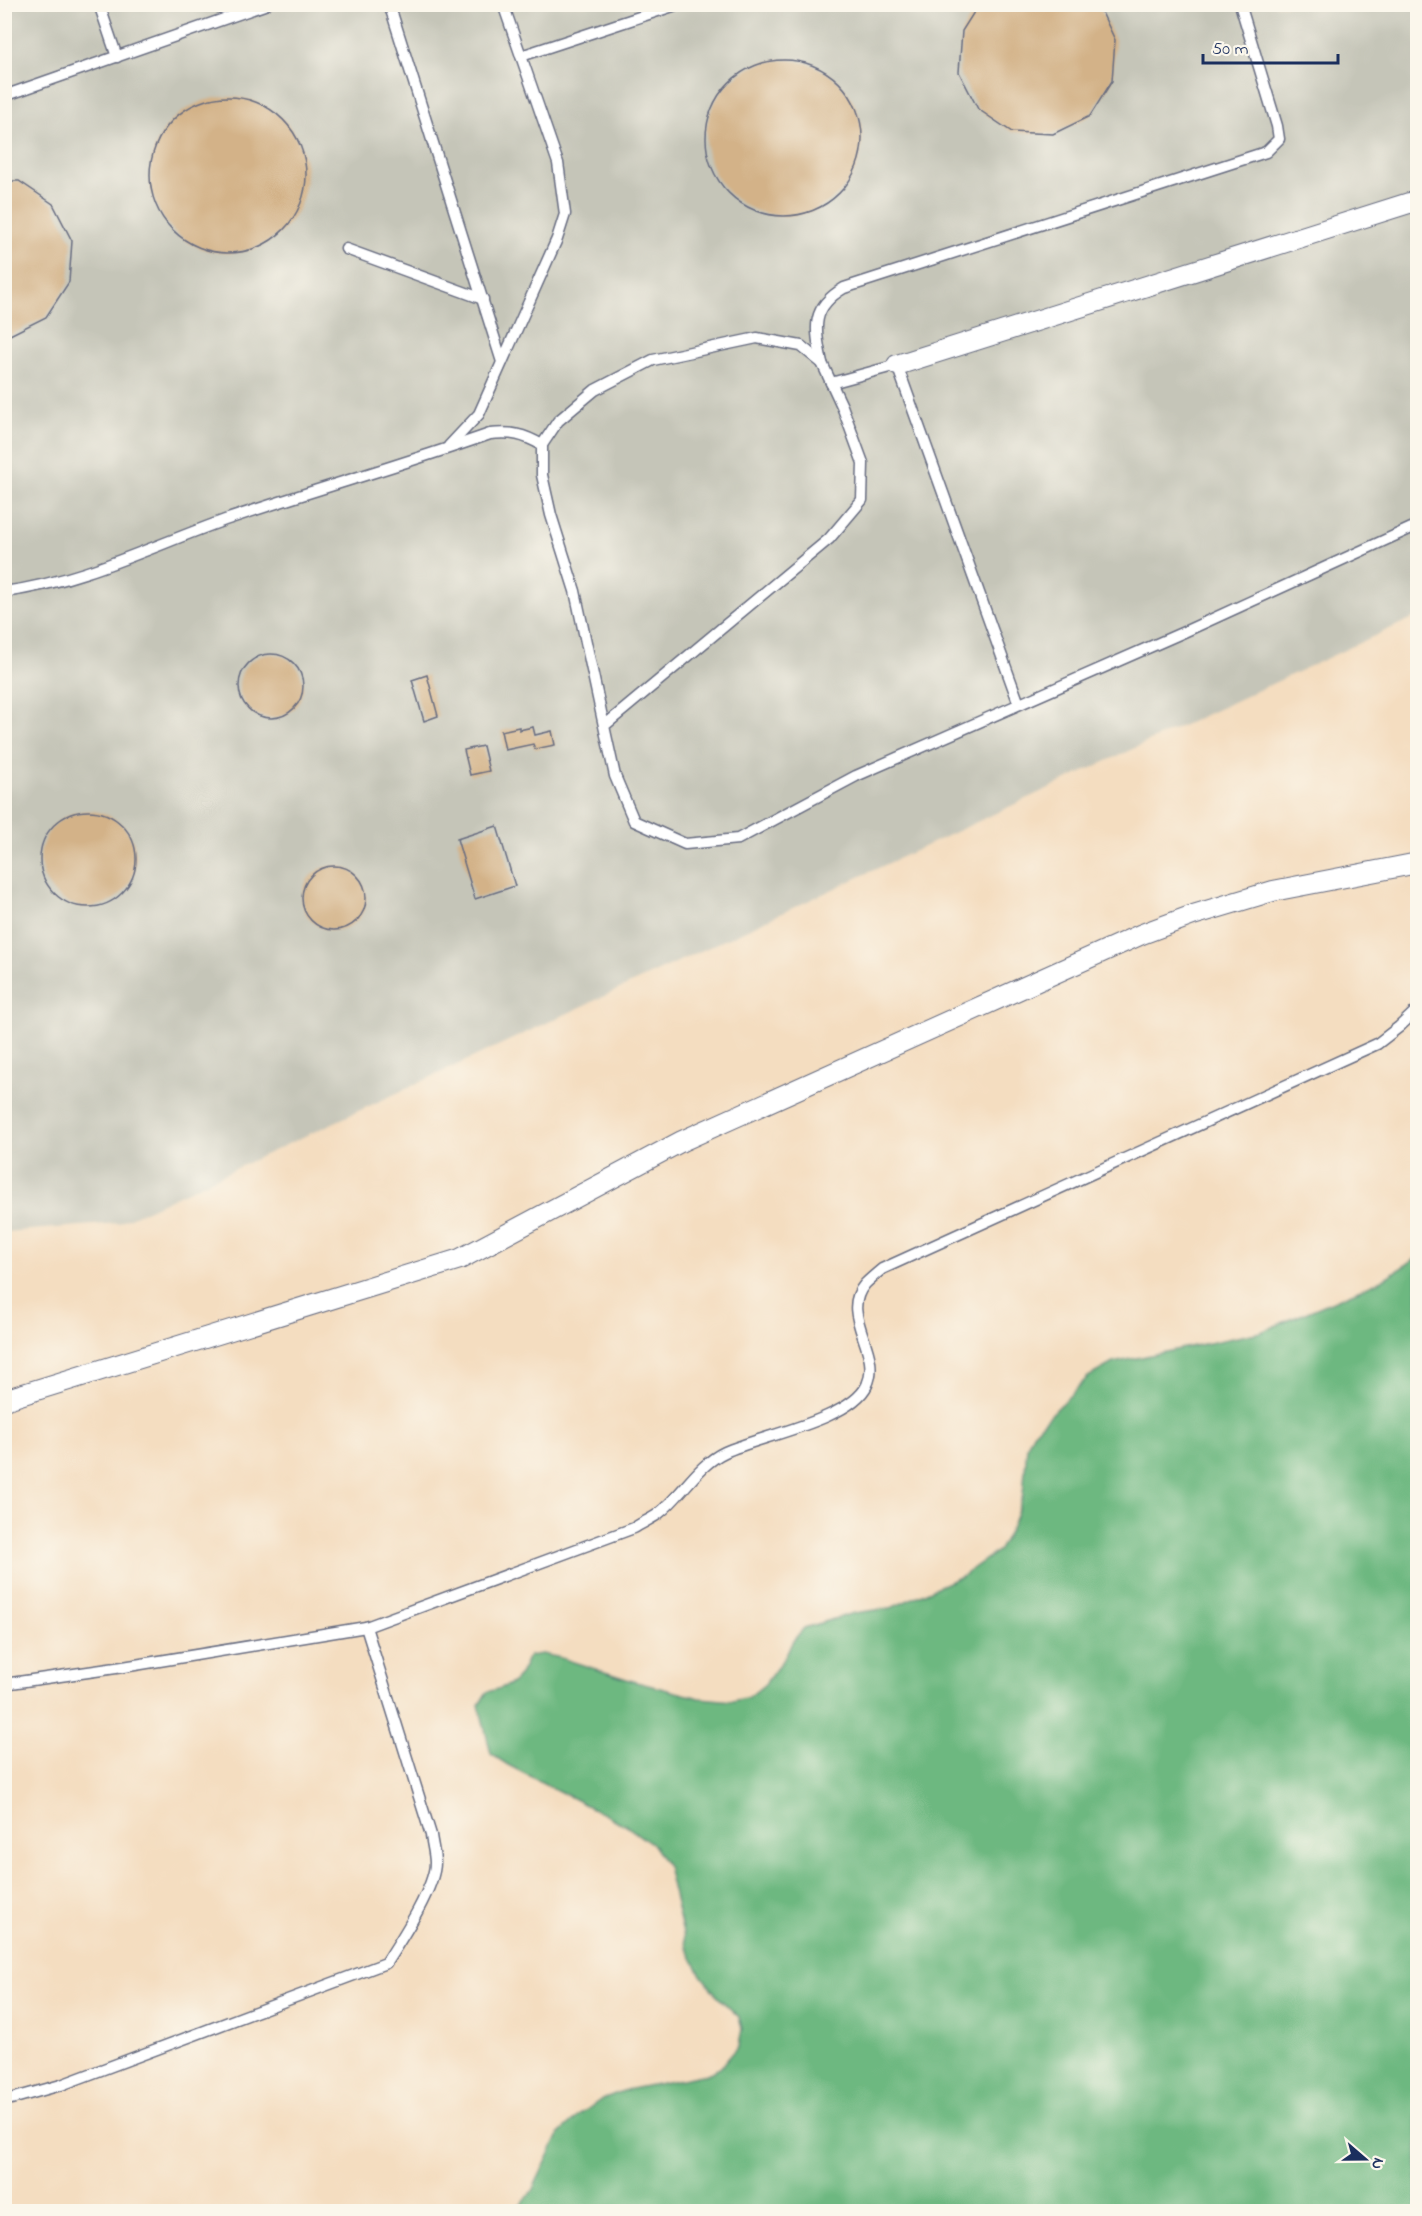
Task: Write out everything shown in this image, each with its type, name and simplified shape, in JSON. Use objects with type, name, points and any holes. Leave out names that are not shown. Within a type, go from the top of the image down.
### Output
[{"type":"street","points":[[897,365],[1413,201]]},
{"type":"street","points":[[4,1400],[460,1259],[682,1141],[1142,933],[1273,891],[1418,863]]},
{"type":"lane","points":[[99,4],[117,57]]},
{"type":"lane","points":[[4,96],[267,4]]},
{"type":"lane","points":[[388,4],[502,362]]},
{"type":"lane","points":[[447,449],[479,414],[557,239],[565,214],[558,163],[502,4]]},
{"type":"lane","points":[[521,56],[679,4]]},
{"type":"lane","points":[[604,726],[829,539],[862,500],[863,463],[822,363],[816,328],[819,311],[834,294],[844,288],[1266,152],[1279,139],[1240,4]]},
{"type":"lane","points":[[346,249],[483,299]]},
{"type":"lane","points":[[822,363],[801,346],[757,338],[653,360],[595,390],[558,421],[542,445],[542,475],[550,515],[575,591],[615,776],[634,821],[685,844],[738,839],[856,776],[1418,525]]},
{"type":"lane","points":[[831,383],[897,365],[1019,704]]},
{"type":"lane","points":[[4,592],[32,589],[64,580],[225,520],[490,434],[510,432],[527,436],[542,445]]},
{"type":"lane","points":[[4,1683],[134,1665],[366,1627],[634,1528],[658,1514],[702,1468],[724,1452],[826,1417],[850,1404],[867,1385],[872,1365],[856,1314],[856,1299],[864,1285],[882,1269],[1377,1044],[1418,1009]]},
{"type":"lane","points":[[4,2101],[61,2085],[386,1963],[402,1939],[429,1887],[435,1864],[431,1835],[366,1627]]},
{"type":"shaded area","points":[[5,5],[1417,5],[1417,616],[119,1223],[5,1232]]},
{"type":"green space","points":[[1417,1258],[1417,2211],[516,2211],[532,2191],[560,2133],[581,2114],[602,2099],[626,2090],[707,2074],[720,2068],[739,2046],[742,2029],[739,2017],[718,1997],[701,1975],[686,1946],[667,1866],[654,1846],[625,1825],[491,1754],[479,1705],[487,1692],[510,1684],[518,1677],[529,1656],[542,1654],[700,1698],[733,1701],[749,1697],[765,1684],[804,1628],[854,1613],[891,1608],[962,1576],[999,1550],[1013,1524],[1023,1495],[1027,1446],[1033,1433],[1088,1377],[1113,1363],[1261,1332],[1382,1280]]},
{"type":"building","points":[[979,4],[1098,4],[1115,40],[1112,81],[1090,116],[1053,134],[1012,132],[978,109],[959,72],[962,31]]},
{"type":"building","points":[[784,60],[814,66],[839,83],[856,108],[862,138],[856,168],[839,193],[814,210],[784,216],[754,210],[729,193],[712,168],[706,138],[712,108],[729,83],[754,66]]},
{"type":"building","points":[[228,97],[258,103],[283,120],[300,145],[306,175],[300,205],[283,230],[258,247],[228,253],[198,247],[173,230],[156,205],[150,175],[156,145],[173,120],[198,103]]},
{"type":"building","points":[[4,181],[19,181],[53,204],[72,241],[69,282],[46,317],[4,338]]},
{"type":"building","points":[[265,654],[277,654],[294,663],[301,674],[303,686],[301,698],[294,709],[277,718],[265,718],[253,713],[244,704],[239,692],[239,680],[244,668],[253,659]]},
{"type":"building","points":[[427,675],[438,716],[424,721],[412,680]]},
{"type":"building","points":[[519,727],[519,730],[533,727],[535,735],[552,731],[555,745],[535,749],[533,744],[505,750],[501,731]]},
{"type":"building","points":[[483,746],[489,771],[470,775],[464,750]]},
{"type":"building","points":[[88,811],[107,814],[122,825],[133,840],[136,859],[133,878],[122,893],[107,904],[88,907],[69,904],[54,893],[43,878],[40,859],[43,840],[54,825],[69,814]]},
{"type":"building","points":[[497,826],[515,886],[475,899],[457,839]]},
{"type":"building","points":[[328,866],[340,866],[357,875],[364,886],[366,898],[364,910],[357,921],[340,930],[328,930],[316,925],[307,916],[302,904],[302,892],[307,880],[316,871]]}]
